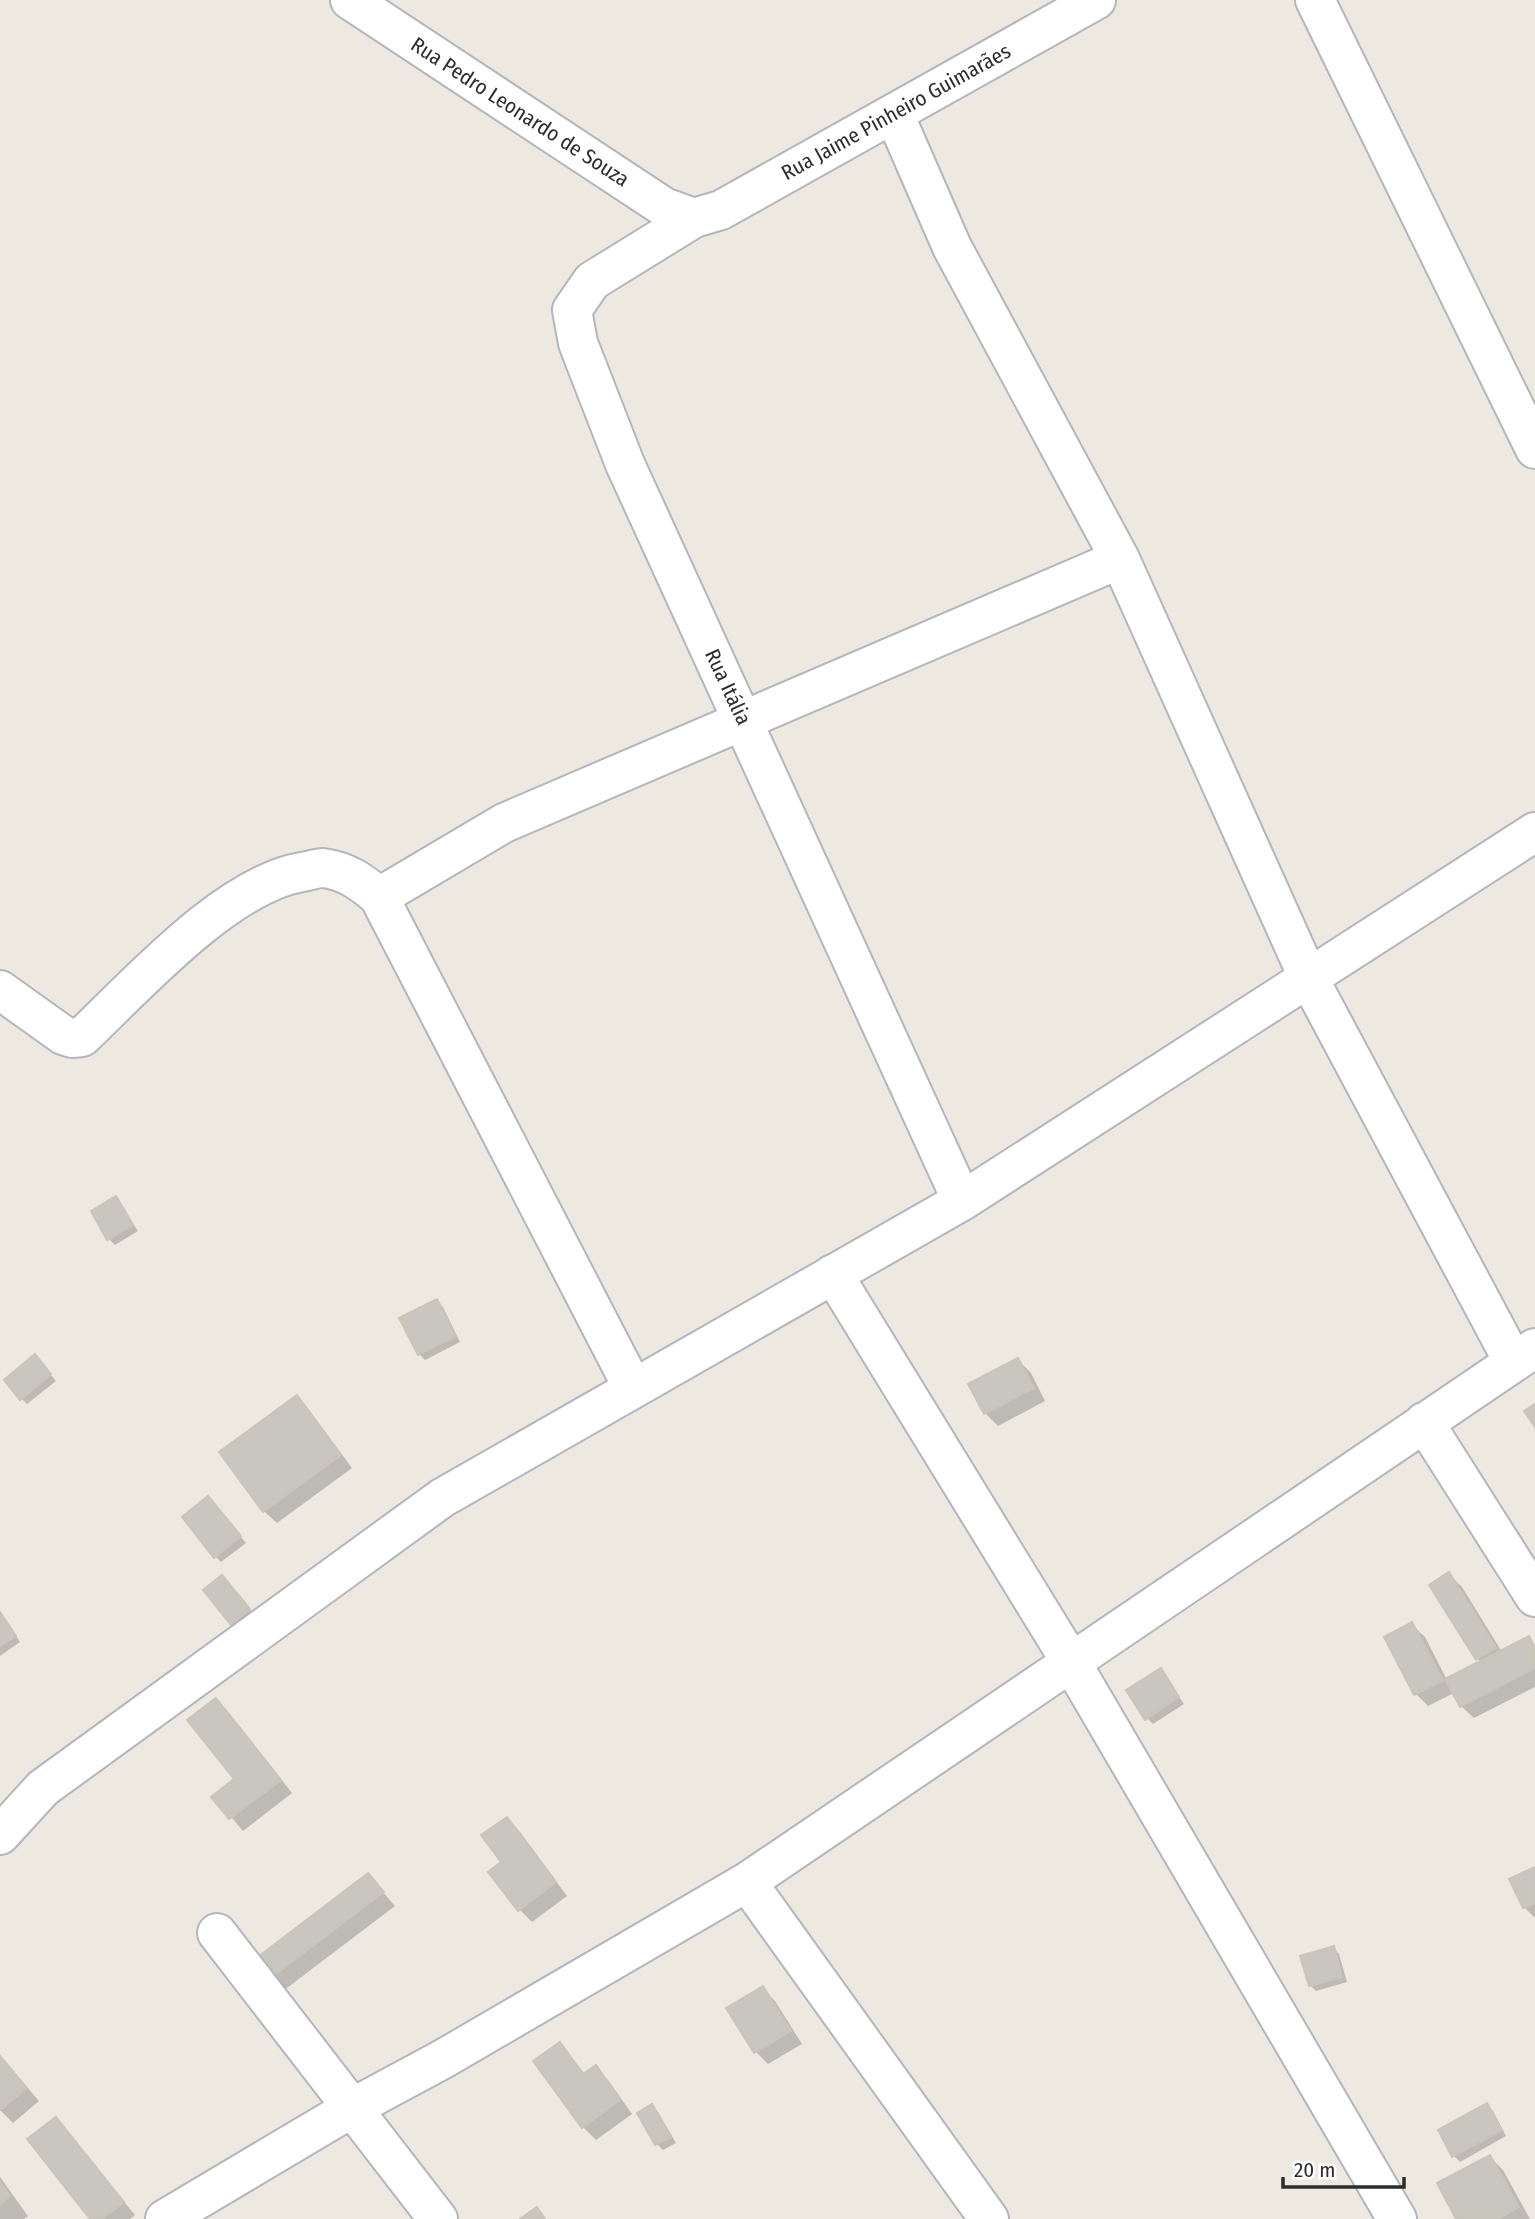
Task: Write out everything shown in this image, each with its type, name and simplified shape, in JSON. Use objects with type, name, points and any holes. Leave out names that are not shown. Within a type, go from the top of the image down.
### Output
[{"type":"street","name":"Rua Jaime Pinheiro Guimarães","points":[[694,218],[721,210],[1096,0]]},
{"type":"street","points":[[1315,0],[1535,449]]},
{"type":"street","name":"Rua Pedro Leonardo de Souza","points":[[360,3],[664,207],[694,218]]},
{"type":"street","points":[[164,2219],[747,1882],[1524,1355],[1308,977],[1120,559],[952,247],[894,114]]},
{"type":"street","name":"Rua Itália","points":[[694,218],[592,281],[572,310],[578,343],[625,464],[962,1201]]},
{"type":"street","points":[[379,897],[505,823],[1120,559]]},
{"type":"street","points":[[0,1835],[43,1788],[442,1498],[962,1201],[1535,832]]},
{"type":"street","points":[[0,990],[63,1035],[82,1037],[199,926],[259,887],[292,873],[322,868],[357,878],[379,897],[633,1388]]},
{"type":"street","points":[[834,1274],[1071,1662],[1397,2219]]},
{"type":"street","points":[[1424,1422],[1535,1597]]},
{"type":"street","points":[[747,1882],[989,2219]]},
{"type":"street","points":[[217,1934],[438,2219]]},
{"type":"building","points":[[116,1196],[133,1225],[107,1240],[91,1211]]},
{"type":"building","points":[[437,1299],[456,1336],[418,1355],[399,1318]]},
{"type":"building","points":[[35,1354],[51,1374],[20,1400],[4,1380]]},
{"type":"building","points":[[1018,1358],[1034,1388],[984,1414],[968,1384]]},
{"type":"building","points":[[297,1395],[341,1455],[263,1512],[219,1452]]},
{"type":"building","points":[[1535,1404],[1535,1427],[1524,1411]]},
{"type":"building","points":[[208,1496],[241,1536],[214,1558],[182,1517]]},
{"type":"building","points":[[1449,1572],[1496,1648],[1476,1660],[1429,1585]]},
{"type":"building","points":[[222,1575],[250,1609],[231,1625],[203,1590]]},
{"type":"building","points":[[0,1612],[16,1636],[0,1646]]},
{"type":"building","points":[[1412,1622],[1443,1680],[1414,1695],[1384,1637]]},
{"type":"building","points":[[1529,1636],[1535,1648],[1535,1668],[1460,1707],[1445,1679]]},
{"type":"building","points":[[1161,1668],[1179,1697],[1145,1720],[1126,1690]]},
{"type":"building","points":[[216,1698],[281,1780],[229,1819],[211,1797],[234,1779],[187,1720]]},
{"type":"building","points":[[507,1817],[556,1882],[518,1911],[488,1872],[501,1862],[481,1835]]},
{"type":"building","points":[[1535,1867],[1535,1903],[1523,1908],[1509,1879]]},
{"type":"building","points":[[368,1873],[384,1892],[269,1979],[254,1960]]},
{"type":"building","points":[[1334,1946],[1342,1977],[1309,1986],[1300,1956]]},
{"type":"building","points":[[763,1986],[791,2031],[754,2053],[726,2008]]},
{"type":"building","points":[[560,2042],[583,2074],[596,2065],[620,2100],[582,2128],[533,2061]]},
{"type":"building","points":[[0,2056],[27,2088],[0,2110]]},
{"type":"building","points":[[1487,2103],[1502,2130],[1452,2157],[1438,2130]]},
{"type":"building","points":[[652,2104],[671,2137],[655,2145],[637,2113]]},
{"type":"building","points":[[56,2117],[124,2202],[102,2219],[90,2219],[27,2139]]},
{"type":"building","points":[[1490,2155],[1519,2207],[1498,2219],[1456,2219],[1437,2183]]},
{"type":"building","points":[[0,2182],[10,2196],[0,2204]]},
{"type":"building","points":[[537,2207],[545,2219],[520,2219]]}]
